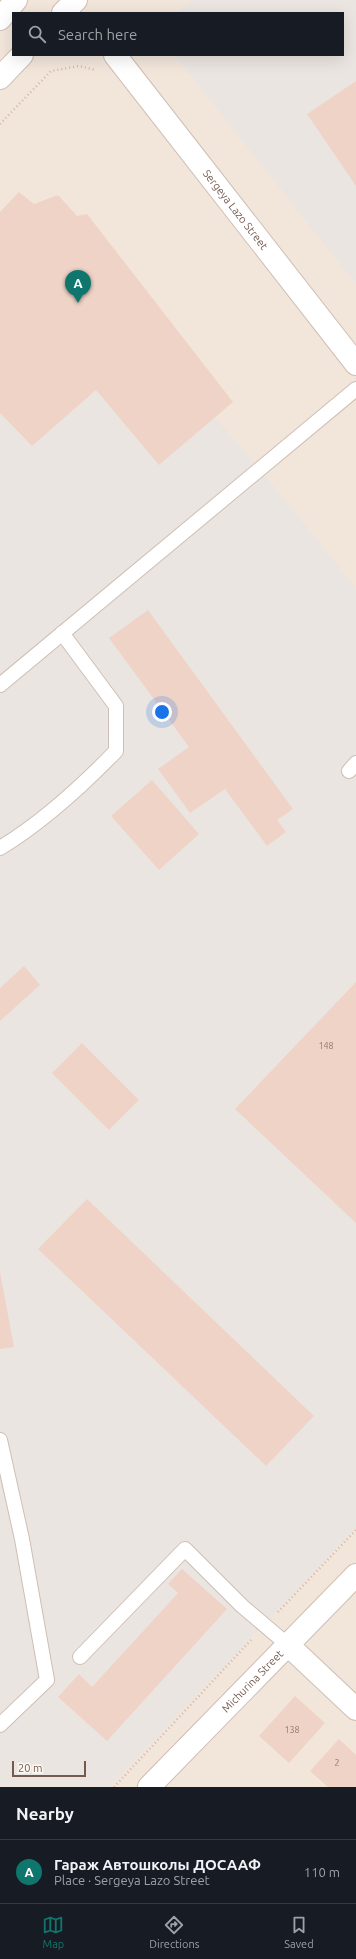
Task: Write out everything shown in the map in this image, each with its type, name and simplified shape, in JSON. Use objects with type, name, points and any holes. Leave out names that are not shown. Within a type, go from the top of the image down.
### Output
[{"type":"street","points":[[0,19],[16,0]]},
{"type":"street","points":[[0,78],[21,56]]},
{"type":"street","name":"Sergeya Lazo Street","points":[[116,56],[356,364]]},
{"type":"street","name":"Michurina Street","points":[[149,1787],[356,1575]]},
{"type":"street","points":[[288,1645],[356,1709]]},
{"type":"lane","points":[[0,685],[356,389]]},
{"type":"lane","points":[[0,848],[16,838],[86,783],[116,752],[116,706],[62,633]]},
{"type":"lane","points":[[0,1440],[22,1539],[47,1680],[0,1725]]},
{"type":"lane","points":[[80,1657],[185,1550],[265,1626],[288,1645]]},
{"type":"path","points":[[0,124],[51,71],[79,66],[100,70]]},
{"type":"path","points":[[114,1787],[356,1530]]},
{"type":"shaded area","points":[[0,0],[356,0],[356,1787],[0,1787]]},
{"type":"shaded area","points":[[192,0],[356,0],[356,284],[175,56],[344,56],[344,12],[177,12]]},
{"type":"shaded area","points":[[96,390],[159,464],[215,417],[260,469],[356,588],[356,1528],[109,1787],[0,1787],[0,413],[32,446]]},
{"type":"building","points":[[356,81],[356,186],[307,114]]},
{"type":"building","points":[[19,192],[34,204],[58,195],[77,216],[87,214],[233,402],[159,465],[96,390],[32,446],[0,413],[0,212]]},
{"type":"building","points":[[148,610],[293,809],[277,820],[286,832],[267,846],[225,789],[190,813],[158,769],[189,747],[109,638]]},
{"type":"building","points":[[152,780],[199,834],[159,870],[111,816]]},
{"type":"building","points":[[24,966],[40,985],[0,1021],[0,988]]},
{"type":"building","points":[[356,982],[356,1223],[235,1109]]},
{"type":"building","points":[[82,1043],[139,1100],[109,1130],[52,1073]]},
{"type":"building","points":[[87,1199],[314,1416],[266,1466],[38,1249]]},
{"type":"building","points":[[0,1272],[14,1347],[0,1349]]},
{"type":"building","points":[[182,1569],[227,1609],[107,1741],[58,1697],[79,1674],[92,1687],[178,1593],[168,1584]]},
{"type":"building","points":[[295,1696],[325,1723],[289,1763],[259,1736]]},
{"type":"building","points":[[339,1739],[356,1755],[356,1787],[328,1787],[310,1771]]},
{"type":"place","name":"Гараж Автошколы ДОСААФ","points":[[78,303]]}]
